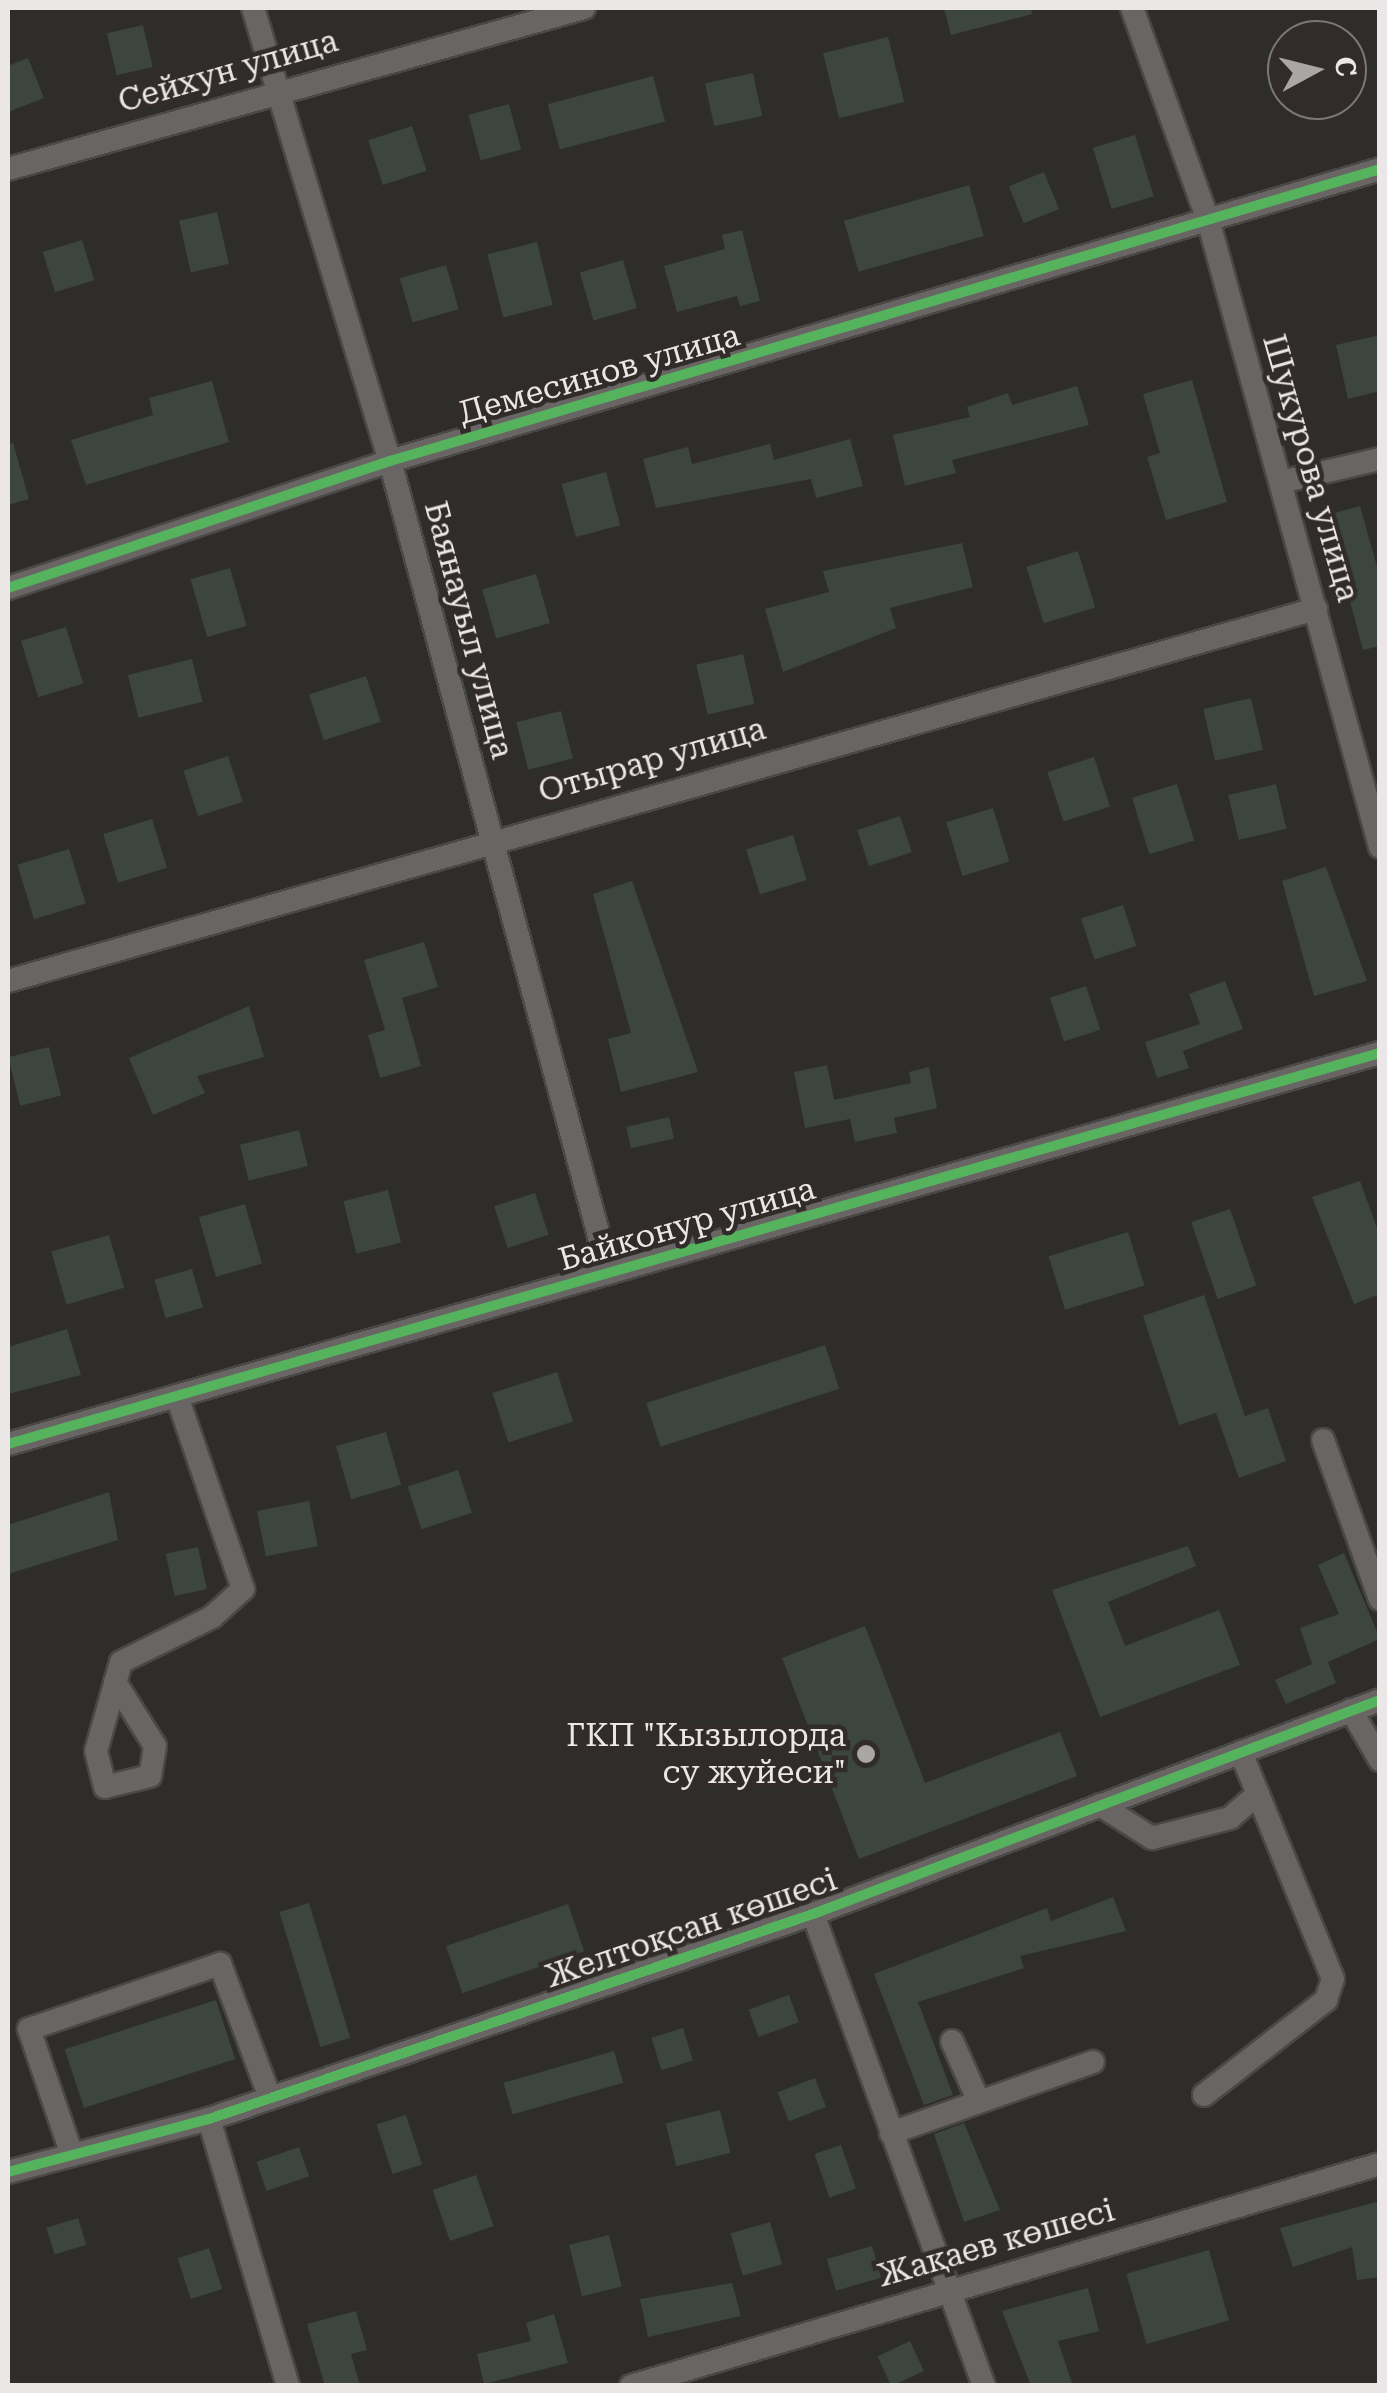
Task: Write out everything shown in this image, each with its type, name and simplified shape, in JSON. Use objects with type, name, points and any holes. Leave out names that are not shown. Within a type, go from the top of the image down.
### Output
[{"type":"street","name":"Баянауыл улица","points":[[253,8],[390,461],[609,1273]]},
{"type":"street","name":"Сейхун улица","points":[[8,169],[278,90],[584,8]]},
{"type":"street","name":"Шукурова улица","points":[[1132,8],[1209,223],[1380,848]]},
{"type":"street","name":"Демесинов улица","points":[[8,588],[390,461],[1209,223],[1380,169]]},
{"type":"street","points":[[1281,482],[1380,459]]},
{"type":"street","name":"Отырар улица","points":[[8,981],[492,838],[1316,609]]},
{"type":"street","name":"Байконур улица","points":[[8,1444],[1380,1053]]},
{"type":"street","points":[[116,1682],[121,1662],[212,1616],[242,1589],[177,1396]]},
{"type":"street","points":[[1323,1440],[1380,1599]]},
{"type":"street","name":"Желтоқсан көшесі","points":[[8,2172],[208,2119],[813,1914],[1380,1700]]},
{"type":"street","points":[[1352,1710],[1380,1760]]},
{"type":"street","points":[[1204,2095],[1326,2000],[1332,1979],[1242,1752]]},
{"type":"street","points":[[1100,1805],[1152,1838],[1230,1818],[1258,1794]]},
{"type":"street","points":[[813,1914],[984,2386]]},
{"type":"street","points":[[72,2155],[29,2029],[220,1964],[270,2098]]},
{"type":"street","points":[[952,2041],[978,2100]]},
{"type":"street","points":[[892,2133],[1094,2062]]},
{"type":"street","points":[[208,2119],[288,2386]]},
{"type":"street","name":"Жақаев көшесі","points":[[631,2386],[1380,2164]]},
{"type":"building","points":[[944,8],[1031,8],[1032,14],[951,35]]},
{"type":"building","points":[[143,25],[153,67],[117,75],[107,33]]},
{"type":"building","points":[[888,37],[904,102],[839,118],[823,53]]},
{"type":"building","points":[[28,58],[44,98],[8,112],[8,66]]},
{"type":"building","points":[[753,73],[762,116],[714,126],[705,83]]},
{"type":"building","points":[[653,76],[665,121],[560,150],[548,104]]},
{"type":"building","points":[[509,104],[521,149],[481,160],[468,115]]},
{"type":"building","points":[[412,126],[427,171],[383,185],[368,140]]},
{"type":"building","points":[[1135,135],[1154,196],[1112,209],[1093,148]]},
{"type":"building","points":[[1044,172],[1059,209],[1024,223],[1009,186]]},
{"type":"building","points":[[969,185],[984,236],[859,272],[844,221]]},
{"type":"building","points":[[217,212],[229,264],[191,272],[179,221]]},
{"type":"building","points":[[742,230],[760,301],[740,306],[737,296],[677,312],[664,266],[725,249],[722,235]]},
{"type":"building","points":[[82,240],[94,280],[55,292],[43,252]]},
{"type":"building","points":[[537,242],[553,305],[503,317],[488,254]]},
{"type":"building","points":[[623,260],[637,308],[594,320],[580,272]]},
{"type":"building","points":[[446,265],[459,309],[413,322],[400,278]]},
{"type":"building","points":[[1380,335],[1380,391],[1348,399],[1336,345]]},
{"type":"building","points":[[1192,380],[1227,502],[1166,520],[1147,457],[1160,453],[1143,394]]},
{"type":"building","points":[[212,381],[229,442],[86,485],[71,440],[153,415],[149,398]]},
{"type":"building","points":[[1077,386],[1089,425],[952,460],[956,473],[905,486],[893,435],[970,417],[967,407],[1008,393],[1012,405]]},
{"type":"building","points":[[850,439],[863,486],[816,498],[811,479],[656,508],[643,459],[688,447],[692,464],[770,444],[774,460]]},
{"type":"building","points":[[13,443],[29,499],[8,505],[8,444]]},
{"type":"building","points":[[606,472],[620,525],[576,537],[562,484]]},
{"type":"building","points":[[1360,506],[1380,577],[1380,646],[1363,650],[1327,515]]},
{"type":"building","points":[[962,543],[973,587],[890,608],[896,628],[783,672],[765,609],[829,592],[823,571]]},
{"type":"building","points":[[1078,551],[1095,607],[1044,623],[1026,567]]},
{"type":"building","points":[[230,568],[247,626],[207,637],[191,579]]},
{"type":"building","points":[[536,574],[550,623],[496,638],[482,589]]},
{"type":"building","points":[[66,627],[83,683],[38,697],[21,641]]},
{"type":"building","points":[[743,654],[754,704],[708,714],[696,665]]},
{"type":"building","points":[[192,659],[203,702],[139,718],[128,675]]},
{"type":"building","points":[[366,676],[381,722],[324,740],[309,695]]},
{"type":"building","points":[[1251,698],[1263,750],[1215,761],[1203,709]]},
{"type":"building","points":[[561,711],[573,759],[528,770],[516,722]]},
{"type":"building","points":[[228,756],[243,802],[198,816],[183,771]]},
{"type":"building","points":[[1094,757],[1110,806],[1063,822],[1047,772]]},
{"type":"building","points":[[1177,784],[1194,840],[1149,854],[1132,798]]},
{"type":"building","points":[[1276,784],[1286,829],[1239,840],[1228,795]]},
{"type":"building","points":[[993,808],[1009,862],[963,876],[946,822]]},
{"type":"building","points":[[900,816],[912,852],[869,866],[857,830]]},
{"type":"building","points":[[152,819],[167,868],[118,883],[103,834]]},
{"type":"building","points":[[793,835],[807,880],[760,894],[746,849]]},
{"type":"building","points":[[69,849],[86,904],[34,919],[17,865]]},
{"type":"building","points":[[1326,867],[1367,981],[1314,996],[1282,881]]},
{"type":"building","points":[[632,881],[698,1072],[621,1092],[608,1039],[631,1033],[593,894]]},
{"type":"building","points":[[1123,905],[1136,946],[1094,959],[1081,919]]},
{"type":"building","points":[[424,942],[438,987],[402,998],[421,1066],[380,1078],[368,1035],[385,1030],[364,960]]},
{"type":"building","points":[[1225,981],[1243,1029],[1183,1051],[1189,1068],[1157,1078],[1145,1042],[1200,1024],[1189,994]]},
{"type":"building","points":[[1086,986],[1100,1030],[1064,1041],[1050,998]]},
{"type":"building","points":[[249,1006],[264,1057],[197,1076],[205,1093],[153,1115],[129,1058]]},
{"type":"building","points":[[49,1047],[61,1096],[20,1106],[8,1057]]},
{"type":"building","points":[[827,1065],[834,1100],[911,1083],[909,1072],[929,1067],[937,1108],[894,1118],[897,1133],[855,1142],[850,1119],[805,1128],[794,1072]]},
{"type":"building","points":[[669,1117],[674,1138],[631,1148],[626,1127]]},
{"type":"building","points":[[299,1130],[308,1166],[249,1181],[240,1145]]},
{"type":"building","points":[[1360,1181],[1380,1236],[1380,1294],[1354,1304],[1312,1197]]},
{"type":"building","points":[[388,1190],[401,1242],[356,1254],[343,1201]]},
{"type":"building","points":[[535,1193],[549,1235],[508,1248],[494,1206]]},
{"type":"building","points":[[245,1204],[262,1264],[216,1277],[199,1217]]},
{"type":"building","points":[[1230,1209],[1256,1286],[1218,1299],[1191,1222]]},
{"type":"building","points":[[1128,1232],[1144,1286],[1065,1310],[1049,1256]]},
{"type":"building","points":[[109,1235],[124,1288],[66,1304],[51,1252]]},
{"type":"building","points":[[192,1269],[203,1307],[166,1318],[155,1280]]},
{"type":"building","points":[[1204,1295],[1245,1416],[1268,1408],[1286,1461],[1239,1478],[1216,1413],[1179,1425],[1143,1316]]},
{"type":"building","points":[[67,1329],[81,1375],[8,1394],[8,1347]]},
{"type":"building","points":[[825,1345],[839,1389],[660,1447],[646,1403]]},
{"type":"building","points":[[557,1372],[573,1421],[508,1442],[492,1393]]},
{"type":"building","points":[[386,1432],[401,1485],[351,1499],[336,1446]]},
{"type":"building","points":[[458,1470],[472,1513],[421,1529],[408,1486]]},
{"type":"building","points":[[109,1492],[118,1540],[8,1574],[8,1525]]},
{"type":"building","points":[[309,1501],[318,1546],[266,1556],[257,1511]]},
{"type":"building","points":[[1188,1546],[1196,1566],[1108,1602],[1125,1646],[1219,1610],[1240,1665],[1100,1717],[1052,1590]]},
{"type":"building","points":[[198,1547],[207,1589],[175,1596],[166,1554]]},
{"type":"building","points":[[1344,1553],[1380,1639],[1328,1662],[1336,1683],[1286,1704],[1275,1680],[1312,1664],[1300,1628],[1339,1614],[1318,1565]]},
{"type":"building","name":"ГКП \"Кызылорда су жуйеси\"","points":[[865,1626],[925,1783],[1060,1732],[1077,1776],[859,1859],[782,1658]]},
{"type":"building","points":[[1113,1897],[1126,1931],[1020,1956],[1024,1968],[918,2002],[953,2095],[924,2105],[874,1974],[1047,1908],[1051,1921]]},
{"type":"building","points":[[309,1903],[350,2038],[321,2047],[279,1912]]},
{"type":"building","points":[[568,1904],[584,1951],[462,1993],[446,1946]]},
{"type":"building","points":[[789,1995],[799,2022],[759,2037],[749,2010]]},
{"type":"building","points":[[216,2000],[235,2059],[84,2108],[65,2049]]},
{"type":"building","points":[[683,2028],[693,2061],[661,2070],[651,2038]]},
{"type":"building","points":[[614,2051],[623,2083],[513,2114],[503,2083]]},
{"type":"building","points":[[815,2078],[826,2107],[789,2121],[778,2092]]},
{"type":"building","points":[[720,2110],[731,2153],[676,2166],[666,2124]]},
{"type":"building","points":[[406,2115],[422,2164],[393,2174],[377,2125]]},
{"type":"building","points":[[964,2123],[1000,2210],[964,2222],[934,2134]]},
{"type":"building","points":[[841,2145],[856,2188],[830,2198],[815,2154]]},
{"type":"building","points":[[299,2147],[309,2176],[267,2191],[256,2162]]},
{"type":"building","points":[[476,2175],[494,2226],[450,2241],[433,2190]]},
{"type":"building","points":[[1380,2201],[1380,2277],[1357,2280],[1352,2247],[1293,2267],[1280,2228]]},
{"type":"building","points":[[78,2218],[86,2245],[55,2254],[46,2228]]},
{"type":"building","points":[[770,2222],[782,2264],[743,2276],[731,2233]]},
{"type":"building","points":[[609,2235],[622,2286],[582,2296],[569,2245]]},
{"type":"building","points":[[872,2246],[881,2278],[836,2291],[827,2259]]},
{"type":"building","points":[[209,2248],[222,2289],[191,2299],[178,2258]]},
{"type":"building","points":[[1209,2250],[1229,2320],[1146,2344],[1126,2274]]},
{"type":"building","points":[[732,2283],[741,2316],[648,2337],[640,2299]]},
{"type":"building","points":[[1088,2288],[1099,2331],[1058,2341],[1073,2386],[1031,2386],[1002,2311]]},
{"type":"building","points":[[356,2311],[367,2350],[351,2354],[360,2386],[325,2386],[307,2324]]},
{"type":"building","points":[[554,2314],[568,2363],[484,2384],[477,2354],[531,2341],[526,2323]]},
{"type":"building","points":[[910,2341],[924,2371],[891,2386],[877,2356]]},
{"type":"cycle path","points":[[8,588],[390,461],[1380,169]]},
{"type":"cycle path","points":[[8,1444],[1380,1053]]},
{"type":"cycle path","points":[[8,2172],[209,2119],[813,1914],[1380,1700]]},
{"type":"place","name":"ГКП \"Кызылорда су жуйеси\"","points":[[866,1754]]}]
